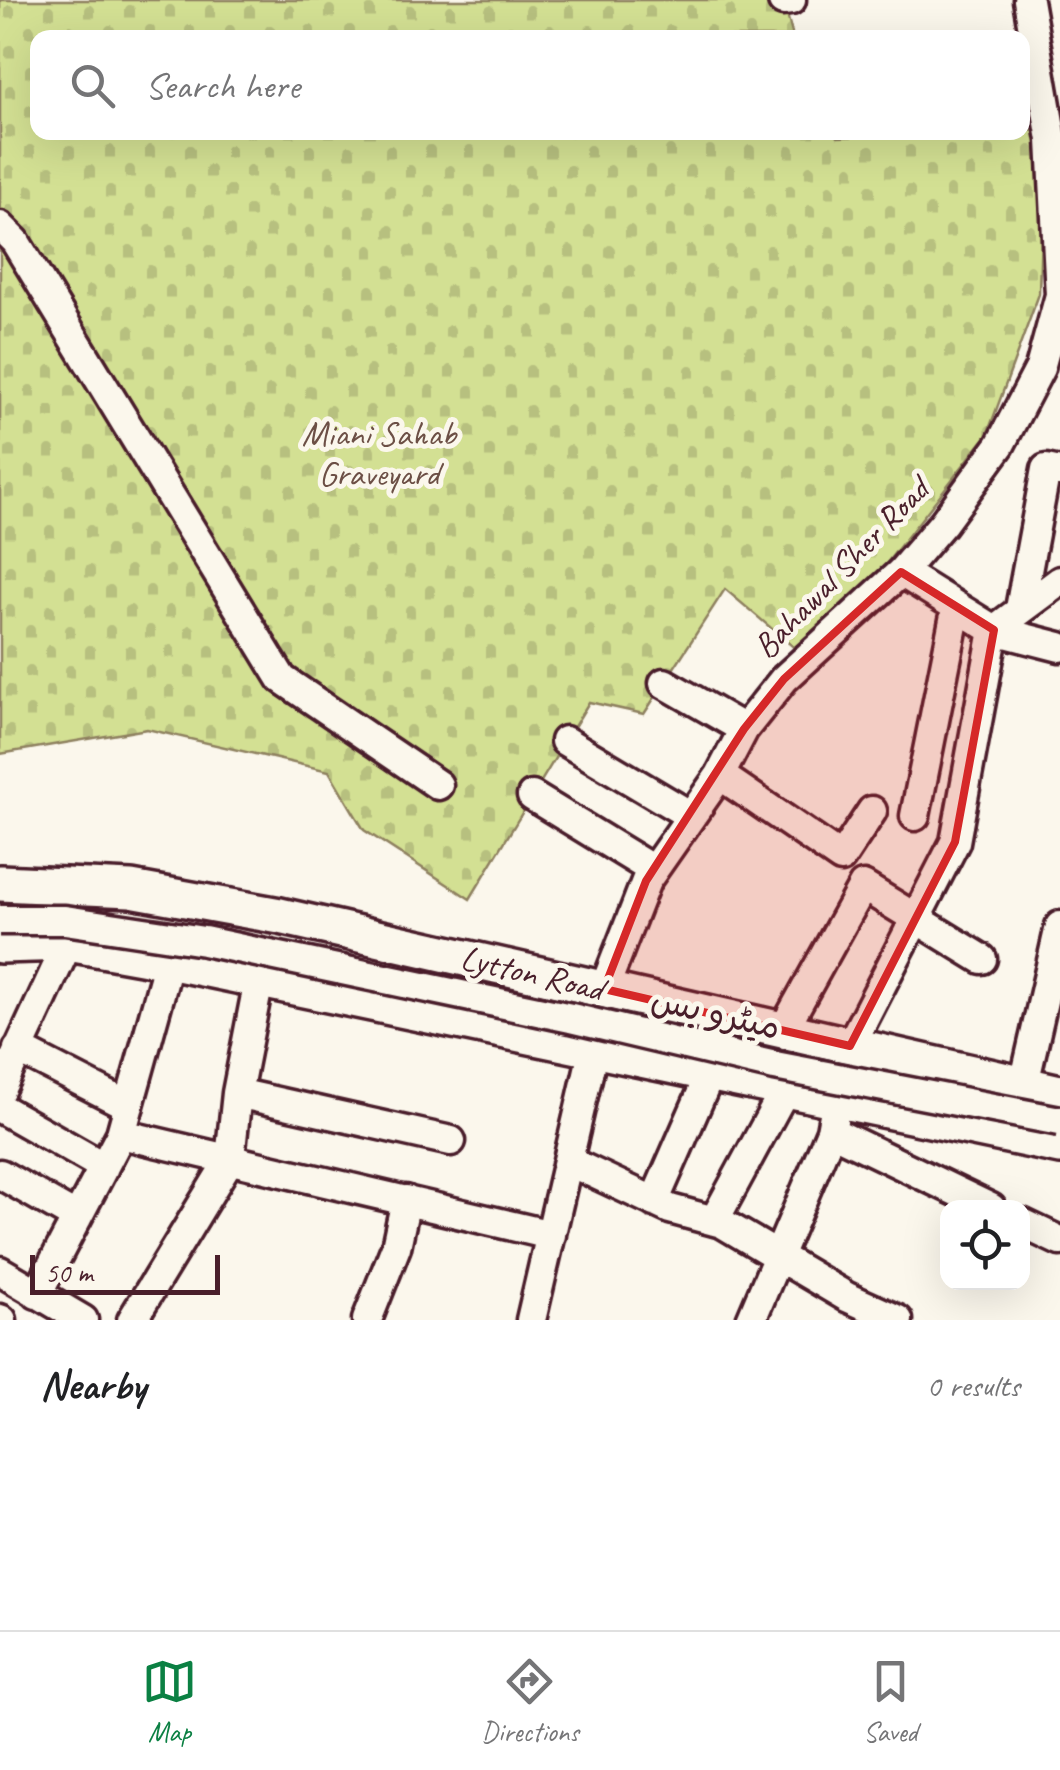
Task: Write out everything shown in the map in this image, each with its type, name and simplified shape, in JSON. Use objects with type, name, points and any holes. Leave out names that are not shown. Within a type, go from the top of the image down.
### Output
[{"type":"main road","name":"Lytton Road","points":[[0,883],[130,889],[280,916],[1060,1092]]},
{"type":"main road","points":[[116,952],[130,889]]},
{"type":"main road","name":"Lytton Road","points":[[0,945],[68,944],[170,961],[786,1088],[834,1115],[1060,1146]]},
{"type":"street","points":[[783,1],[792,0]]},
{"type":"street","name":"Bahawal Sher Road","points":[[604,988],[653,870],[720,775],[744,729],[784,679],[901,572],[1000,445],[1050,372],[1060,295],[1052,140],[1028,0]]},
{"type":"street","points":[[0,226],[15,241],[282,679],[438,785]]},
{"type":"street","points":[[1020,608],[1046,469],[1060,472]]},
{"type":"street","points":[[901,572],[956,610],[994,630],[1060,647]]},
{"type":"street","points":[[850,1046],[955,842],[994,630],[1059,582]]},
{"type":"street","points":[[916,816],[956,610]]},
{"type":"street","points":[[664,683],[744,729]]},
{"type":"street","points":[[565,741],[691,816]]},
{"type":"street","points":[[720,775],[841,858],[872,811]]},
{"type":"street","points":[[532,796],[653,870]]},
{"type":"street","points":[[782,1032],[863,886],[982,959]]},
{"type":"street","name":"میٹرو بس","points":[[0,920],[65,920],[204,941],[570,1018],[775,1066],[1060,1121]]},
{"type":"street","points":[[1024,1084],[1060,926]]},
{"type":"street","points":[[0,1090],[68,944]]},
{"type":"street","points":[[38,1294],[121,1134],[170,961]]},
{"type":"street","points":[[132,1320],[230,1159],[237,1093],[259,980]]},
{"type":"street","points":[[531,1320],[594,1048]]},
{"type":"street","points":[[18,1049],[129,1106]]},
{"type":"street","points":[[654,1202],[711,1072]]},
{"type":"street","points":[[714,1221],[786,1088]]},
{"type":"street","points":[[237,1093],[451,1141]]},
{"type":"street","points":[[0,1108],[104,1167]]},
{"type":"street","points":[[751,1320],[834,1115],[977,1200]]},
{"type":"street","points":[[121,1134],[551,1234]]},
{"type":"street","points":[[568,1161],[654,1202],[714,1221],[898,1320]]},
{"type":"street","points":[[0,1174],[77,1218]]},
{"type":"street","points":[[367,1320],[396,1247],[406,1200]]},
{"type":"street","points":[[1030,1227],[1060,1240]]},
{"type":"street","points":[[0,1272],[82,1320]]},
{"type":"highlighted area","points":[[901,572],[994,630],[955,842],[850,1046],[604,989],[646,881],[744,729],[784,679]]},
{"type":"green space","name":"Miani Sahab Graveyard","points":[[0,0],[783,0],[791,30],[30,30],[30,140],[1030,140],[1030,130],[1044,130],[1039,294],[987,435],[810,661],[725,589],[644,714],[589,702],[470,899],[364,830],[329,771],[147,729],[0,754]]}]
